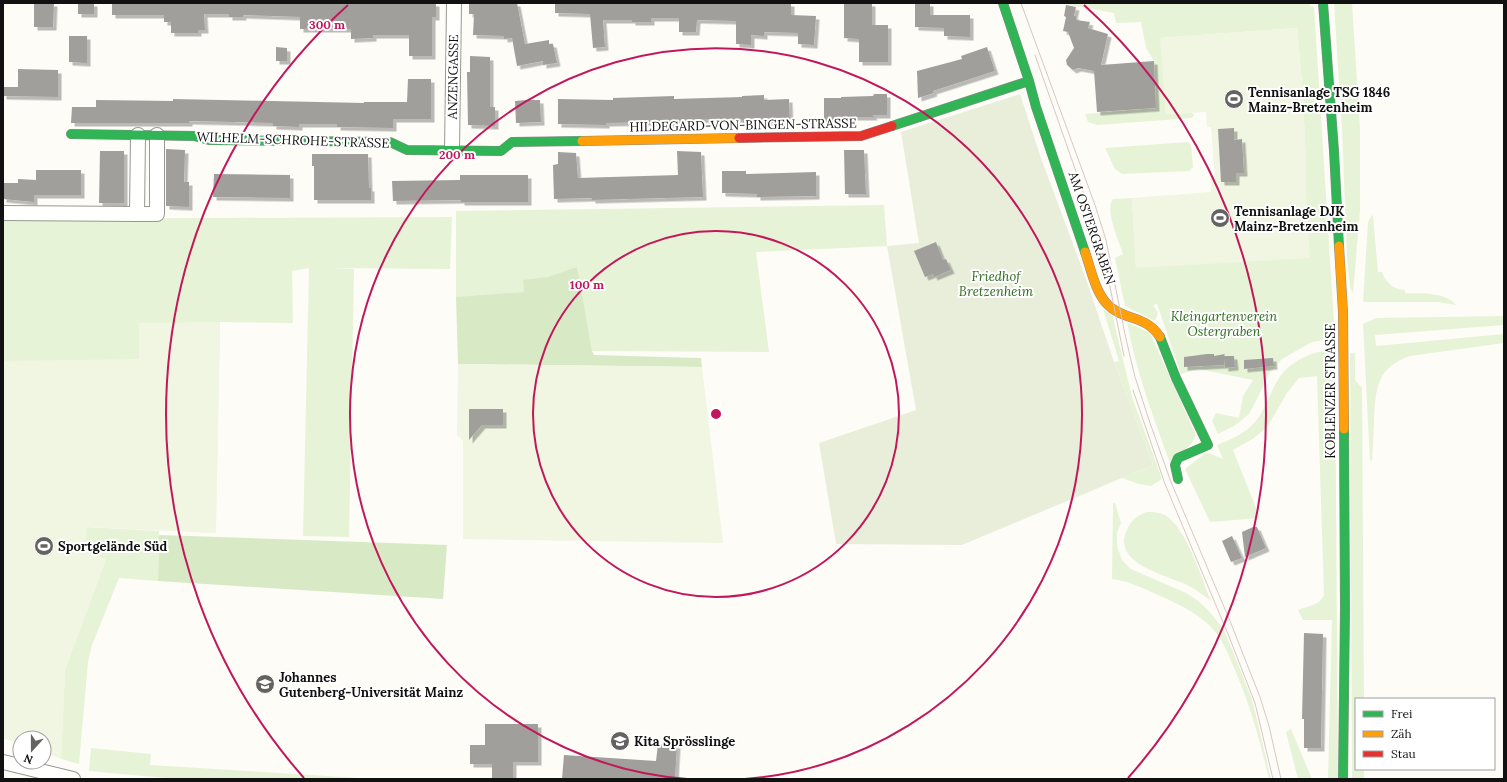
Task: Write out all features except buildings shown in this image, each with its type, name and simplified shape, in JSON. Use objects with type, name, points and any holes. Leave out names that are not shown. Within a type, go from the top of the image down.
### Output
[{"type":"street","name":"ANZENGASSE","points":[[452,152],[454,3]]},
{"type":"street","name":"AM OSTERGRABEN","points":[[1003,3],[1036,107],[1099,291],[1106,303],[1114,310],[1131,316],[1154,329],[1165,348],[1176,377],[1208,444],[1178,458],[1175,465],[1178,479]]},
{"type":"street","name":"KOBLENZER STRASSE","points":[[1323,3],[1334,151],[1343,312],[1345,608],[1343,779]]},
{"type":"street","name":"HILDEGARD-VON-BINGEN-STRASSE","points":[[452,152],[501,151],[512,142],[861,136],[1029,81]]},
{"type":"street","name":"WILHELM-SCHROHE-STRASSE","points":[[71,134],[157,134],[194,136],[209,140],[390,142],[407,150],[452,152]]},
{"type":"street","points":[[3,213],[157,214],[157,134]]},
{"type":"street","points":[[137,214],[138,135]]},
{"type":"street","points":[[3,762],[73,779]]},
{"type":"green space","name":"Kleingartenverein Ostergraben","points":[[1309,3],[1310,6],[1314,7],[1335,338],[1312,342],[1282,359],[1270,372],[1249,414],[1234,426],[1218,434],[1212,421],[1216,413],[1239,418],[1243,396],[1253,380],[1198,369],[1181,374],[1157,304],[1153,305],[1158,313],[1155,321],[1125,306],[1115,258],[1123,254],[1111,217],[1111,204],[1113,199],[1132,198],[1136,268],[1212,192],[1211,178],[1215,173],[1213,152],[1306,168],[1303,96],[1297,28],[1161,38],[1166,114],[1192,113],[1194,115],[1192,118],[1097,125],[1088,122],[1085,114],[1156,108],[1154,61],[1146,48],[1141,22],[1116,23],[1114,13],[1065,4]]},
{"type":"green space","points":[[1334,3],[1352,3],[1360,128],[1360,210],[1353,294],[1350,286],[1347,258],[1342,129]]},
{"type":"green space","points":[[1297,28],[1303,96],[1310,258],[1136,268],[1132,198],[1211,192],[1211,178],[1215,173],[1211,127],[1207,127],[1206,112],[1166,114],[1160,38]]},
{"type":"green space","name":"Friedhof Bretzenheim","points":[[1020,94],[1041,158],[1086,279],[1114,362],[1153,465],[962,545],[836,544],[819,443],[916,410],[887,246],[919,243],[901,132]]},
{"type":"green space","points":[[1188,142],[1191,145],[1193,167],[1189,171],[1122,174],[1115,169],[1105,148]]},
{"type":"green space","points":[[884,205],[887,246],[756,252],[769,352],[592,351],[576,268],[548,300],[456,297],[456,211]]},
{"type":"green space","points":[[1372,215],[1378,272],[1382,272],[1390,285],[1405,290],[1405,293],[1439,295],[1445,297],[1456,305],[1438,302],[1363,302],[1368,222]]},
{"type":"green space","points":[[452,217],[450,269],[331,268],[354,269],[349,537],[303,536],[309,268],[292,271],[293,323],[220,322],[216,513],[87,527],[159,531],[158,581],[119,578],[92,645],[88,662],[79,764],[61,759],[65,669],[106,559],[85,552],[3,505],[3,219]]},
{"type":"green space","points":[[577,267],[592,351],[594,355],[701,358],[702,367],[458,364],[456,297],[524,292],[523,280],[548,277]]},
{"type":"green space","points":[[1103,309],[1112,314],[1132,397],[1162,479],[1151,486],[1139,484],[1122,478],[1153,465],[1114,362],[1119,361]]},
{"type":"green space","points":[[1504,316],[1504,325],[1375,335],[1376,346],[1504,334],[1504,343],[1410,356],[1391,366],[1381,379],[1376,396],[1372,460],[1370,461],[1363,324],[1376,318]]},
{"type":"green space","name":"Sportgelände Süd","points":[[220,322],[216,533],[87,527],[85,552],[106,559],[65,669],[61,759],[52,755],[52,730],[12,730],[12,741],[3,738],[3,361],[139,359],[139,323]]},
{"type":"green space","points":[[1127,322],[1150,333],[1196,435],[1192,443],[1170,463],[1140,376]]},
{"type":"green space","points":[[1335,349],[1338,779],[1328,779],[1332,620],[1303,620],[1298,610],[1317,603],[1324,595],[1317,376],[1299,378],[1287,393],[1268,426],[1254,438],[1233,450],[1260,518],[1210,522],[1185,469],[1204,454],[1209,453],[1223,459],[1217,445],[1232,439],[1254,423],[1264,409],[1276,383],[1287,368],[1301,358],[1317,352]]},
{"type":"green space","points":[[1350,353],[1355,353],[1355,380],[1362,388],[1364,698],[1355,698],[1355,770],[1364,770],[1364,779],[1352,779]]},
{"type":"green space","points":[[458,364],[702,367],[723,543],[463,539],[463,441],[457,435]]},
{"type":"green space","points":[[1113,503],[1115,503],[1121,523],[1117,533],[1117,546],[1122,560],[1131,569],[1186,593],[1197,600],[1208,610],[1224,630],[1252,699],[1271,779],[1269,779],[1250,709],[1240,682],[1227,651],[1214,631],[1198,616],[1179,605],[1135,585],[1112,579]]},
{"type":"green space","points":[[1147,512],[1165,515],[1173,521],[1180,530],[1198,567],[1211,601],[1189,586],[1145,567],[1135,561],[1127,553],[1124,543],[1126,532],[1137,517]]},
{"type":"green space","points":[[159,535],[447,545],[443,599],[158,581]]},
{"type":"green space","points":[[1291,729],[1312,779],[1298,779],[1286,732]]},
{"type":"green space","points":[[91,748],[151,754],[150,765],[376,779],[176,779],[89,771]]},
{"type":"tram line","points":[[1021,3],[1095,205],[1106,240],[1135,377],[1150,423],[1171,482],[1230,621],[1260,697],[1269,726],[1281,779]]},
{"type":"tram line","points":[[1035,55],[1092,217],[1104,257],[1124,356]]},
{"type":"tram line","points":[[1133,390],[1165,484],[1228,634],[1255,703],[1273,779]]},
{"type":"traffic: fast","points":[[1003,3],[1085,252]]},
{"type":"traffic: fast","points":[[1323,3],[1334,151],[1339,246]]},
{"type":"traffic: fast","points":[[892,126],[1029,81]]},
{"type":"traffic: fast","points":[[71,134],[194,136],[209,140],[390,142],[407,150],[501,151],[512,142],[582,141]]},
{"type":"traffic: fast","points":[[1160,337],[1176,378],[1208,445],[1178,458],[1175,465],[1178,479]]},
{"type":"traffic: fast","points":[[1343,779],[1345,609],[1344,429]]},
{"type":"traffic: slow","points":[[582,141],[739,138]]},
{"type":"traffic: slow","points":[[1339,246],[1343,312],[1344,429]]},
{"type":"traffic: slow","points":[[1085,252],[1091,273],[1100,294],[1108,305],[1121,314],[1148,325],[1160,337]]},
{"type":"traffic: jam","points":[[739,138],[861,136],[892,126]]},
{"type":"place","name":"Tennisanlage TSG 1846 Mainz-Bretzenheim","points":[[1234,99]]},
{"type":"place","name":"Tennisanlage DJK Mainz-Bretzenheim","points":[[1220,218]]},
{"type":"place","name":"Sportgelände Süd","points":[[44,546]]},
{"type":"place","name":"Johannes Gutenberg-Universität Mainz","points":[[265,684]]},
{"type":"place","name":"Kita Sprösslinge","points":[[620,741]]}]
